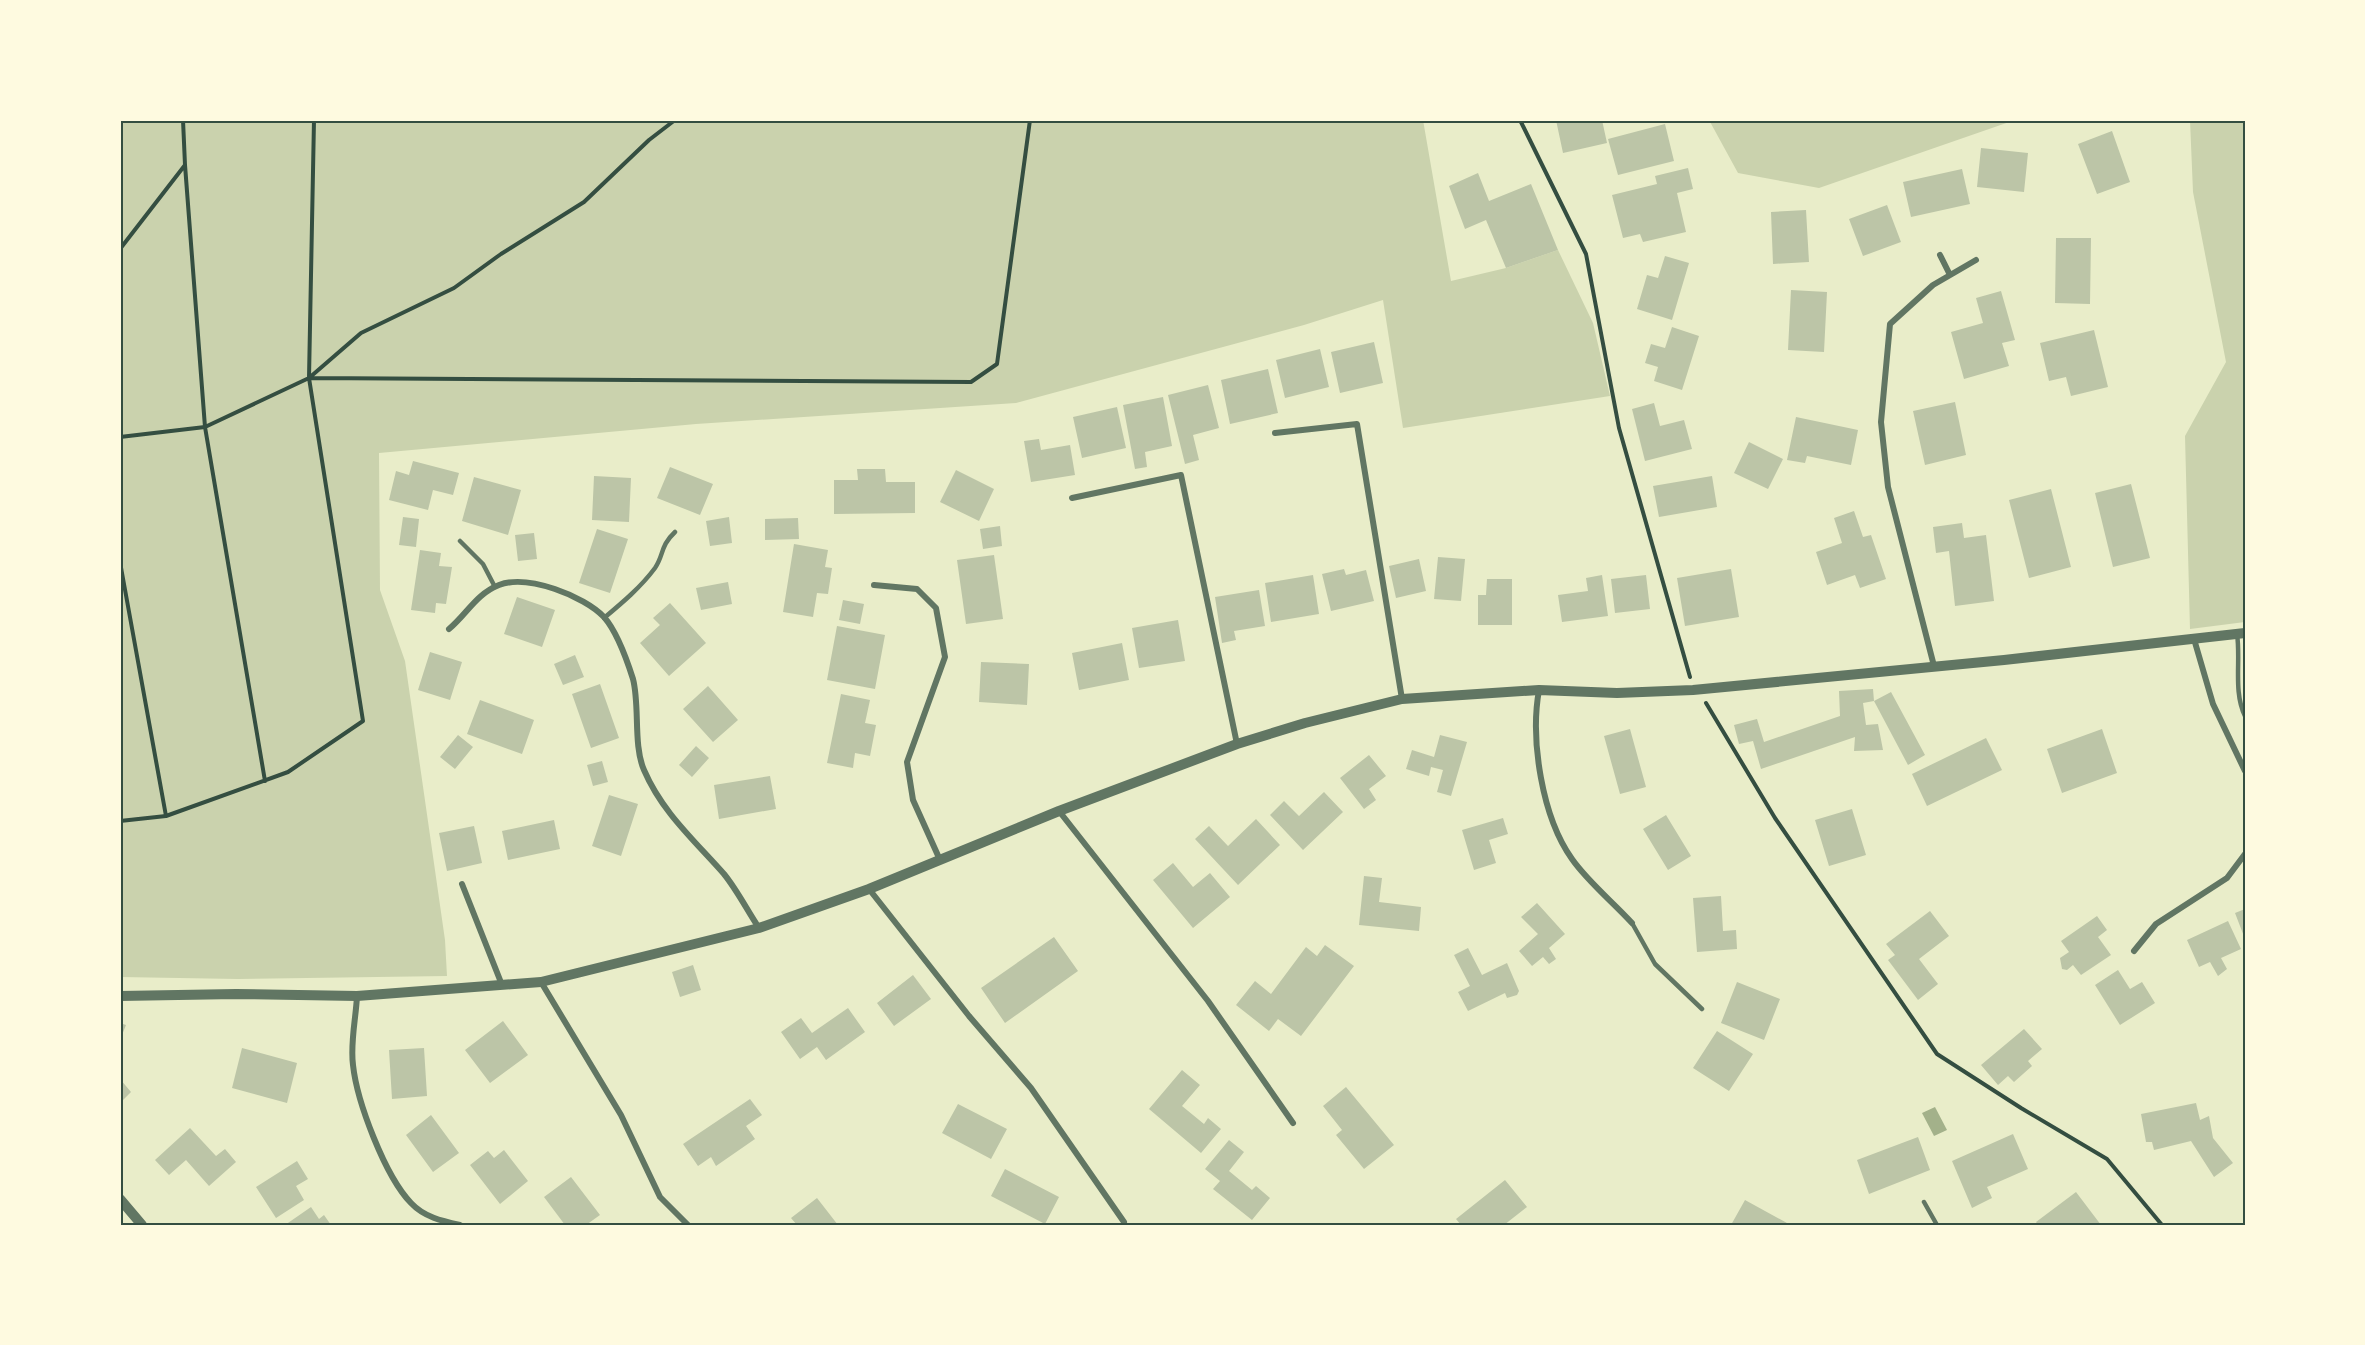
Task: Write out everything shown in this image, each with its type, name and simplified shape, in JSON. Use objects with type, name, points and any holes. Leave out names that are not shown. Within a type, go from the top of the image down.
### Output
[{"type":"street","points":[[1940,255],[1950,275]]},
{"type":"street","points":[[1934,666],[1888,487],[1881,422],[1890,324],[1933,285],[1976,260]]},
{"type":"street","points":[[1275,433],[1357,424],[1402,699]]},
{"type":"street","points":[[1072,498],[1181,475],[1237,744]]},
{"type":"street","points":[[449,629],[463,618],[480,594],[502,584],[538,584],[576,597],[604,618],[624,653],[633,682],[643,767],[657,796],[678,827],[725,876],[759,928]]},
{"type":"street","points":[[874,585],[917,589],[936,608],[945,657],[907,762],[913,800],[940,861]]},
{"type":"street","points":[[120,996],[357,996],[541,982],[759,928],[868,889],[1059,811],[1237,744],[1305,723],[1402,699],[1539,690],[1617,693],[1696,689],[2241,633]]},
{"type":"street","points":[[2194,639],[2213,704],[2245,771]]},
{"type":"street","points":[[1539,690],[1534,714],[1538,770],[1556,828],[1571,859],[1632,923]]},
{"type":"street","points":[[1059,811],[1208,1001],[1293,1123]]},
{"type":"street","points":[[2134,951],[2156,924],[2227,878],[2245,855]]},
{"type":"street","points":[[462,884],[502,985]]},
{"type":"street","points":[[868,889],[969,1016],[1030,1088],[1124,1222]]},
{"type":"street","points":[[541,982],[621,1115],[660,1197],[687,1225]]},
{"type":"street","points":[[357,996],[352,1064],[362,1108],[394,1182],[412,1204],[436,1220],[460,1225]]},
{"type":"street","points":[[120,1199],[142,1225]]},
{"type":"lane","points":[[604,618],[629,597],[656,567],[664,542],[675,532]]},
{"type":"lane","points":[[459,541],[483,564],[495,587]]},
{"type":"lane","points":[[2241,633],[2239,695],[2245,716]]},
{"type":"lane","points":[[1632,923],[1655,964],[1702,1009]]},
{"type":"lane","points":[[1923,1202],[1937,1225]]},
{"type":"path","points":[[183,120],[205,427],[265,781]]},
{"type":"path","points":[[120,821],[166,816],[288,772],[363,721],[309,378],[314,120]]},
{"type":"path","points":[[120,437],[205,427],[309,378],[361,333],[454,288],[501,254],[584,202],[649,140],[675,120]]},
{"type":"path","points":[[309,378],[971,382],[997,364],[1030,120]]},
{"type":"path","points":[[1520,120],[1586,254],[1619,428],[1696,689],[1775,818],[1937,1054],[2021,1108],[2107,1159],[2162,1225]]},
{"type":"path","points":[[120,249],[185,165]]},
{"type":"path","points":[[120,562],[166,816]]},
{"type":"shaded area","points":[[120,120],[1423,120],[1451,281],[1506,268],[1558,250],[1593,323],[1610,396],[1403,428],[1383,300],[1304,325],[1016,403],[696,424],[379,453],[380,590],[405,661],[445,940],[447,976],[238,979],[120,977]]},
{"type":"shaded area","points":[[1709,120],[2015,120],[1819,188],[1738,173]]},
{"type":"shaded area","points":[[2190,120],[2245,120],[2245,622],[2190,629],[2185,436],[2226,362],[2193,192]]},
{"type":"shaded area","points":[[1935,1107],[1947,1130],[1934,1136],[1922,1113]]},
{"type":"building","points":[[1556,120],[1602,120],[1607,143],[1563,153]]},
{"type":"building","points":[[1665,124],[1674,161],[1618,175],[1608,139]]},
{"type":"building","points":[[2112,131],[2130,182],[2097,194],[2078,144]]},
{"type":"building","points":[[1981,148],[2028,153],[2024,192],[1977,187]]},
{"type":"building","points":[[1688,168],[1693,189],[1677,193],[1686,232],[1643,242],[1640,234],[1623,238],[1612,195],[1657,184],[1655,176]]},
{"type":"building","points":[[1962,169],[1970,204],[1911,217],[1903,182]]},
{"type":"building","points":[[1478,173],[1489,201],[1531,184],[1558,250],[1506,268],[1486,220],[1465,229],[1449,186]]},
{"type":"building","points":[[1887,205],[1901,242],[1863,256],[1849,219]]},
{"type":"building","points":[[1806,210],[1809,262],[1773,264],[1771,212]]},
{"type":"building","points":[[2056,238],[2091,238],[2090,304],[2055,303]]},
{"type":"building","points":[[1665,256],[1689,263],[1672,320],[1637,309],[1647,275],[1658,278]]},
{"type":"building","points":[[1791,290],[1827,292],[1824,352],[1788,350]]},
{"type":"building","points":[[2001,291],[2015,340],[2002,343],[2009,366],[1964,379],[1951,332],[1983,323],[1976,298]]},
{"type":"building","points":[[1672,327],[1699,336],[1682,390],[1654,381],[1658,367],[1645,363],[1651,344],[1665,348]]},
{"type":"building","points":[[2094,330],[2108,387],[2071,396],[2066,377],[2049,381],[2040,343]]},
{"type":"building","points":[[1374,342],[1383,383],[1340,393],[1331,352]]},
{"type":"building","points":[[1320,349],[1329,387],[1285,398],[1276,360]]},
{"type":"building","points":[[1268,369],[1278,413],[1230,424],[1221,380]]},
{"type":"building","points":[[1208,385],[1219,428],[1193,435],[1199,460],[1185,464],[1168,395]]},
{"type":"building","points":[[1163,397],[1172,446],[1145,452],[1147,467],[1135,469],[1123,405]]},
{"type":"building","points":[[1955,402],[1966,455],[1925,465],[1913,411]]},
{"type":"building","points":[[1654,403],[1660,426],[1684,420],[1692,449],[1645,461],[1632,409]]},
{"type":"building","points":[[1117,407],[1126,448],[1082,458],[1073,417]]},
{"type":"building","points":[[1796,417],[1858,430],[1851,465],[1807,456],[1805,463],[1787,460]]},
{"type":"building","points":[[1039,439],[1041,450],[1070,445],[1075,475],[1031,482],[1024,441]]},
{"type":"building","points":[[1749,442],[1783,459],[1768,489],[1734,473]]},
{"type":"building","points":[[413,461],[459,473],[453,495],[433,490],[428,510],[389,500],[396,471],[409,475]]},
{"type":"building","points":[[670,467],[713,484],[700,515],[657,498]]},
{"type":"building","points":[[857,469],[885,469],[886,482],[915,482],[915,513],[834,514],[834,480],[858,480]]},
{"type":"building","points":[[956,470],[994,489],[979,521],[940,502]]},
{"type":"building","points":[[594,476],[631,478],[629,522],[592,520]]},
{"type":"building","points":[[1712,476],[1717,507],[1659,517],[1653,486]]},
{"type":"building","points":[[474,477],[521,490],[508,535],[462,521]]},
{"type":"building","points":[[2131,484],[2150,558],[2113,567],[2095,493]]},
{"type":"building","points":[[2051,489],[2071,567],[2029,578],[2009,500]]},
{"type":"building","points":[[1854,511],[1863,537],[1871,535],[1886,579],[1860,588],[1855,575],[1827,585],[1816,552],[1842,543],[1834,518]]},
{"type":"building","points":[[403,517],[419,519],[416,547],[399,545]]},
{"type":"building","points":[[729,517],[732,543],[710,546],[706,521]]},
{"type":"building","points":[[798,518],[799,539],[765,540],[765,519]]},
{"type":"building","points":[[1962,523],[1964,538],[1986,535],[1994,601],[1955,606],[1949,551],[1936,553],[1933,527]]},
{"type":"building","points":[[1000,526],[1002,546],[983,549],[980,529]]},
{"type":"building","points":[[597,529],[628,539],[610,593],[579,583]]},
{"type":"building","points":[[534,533],[537,559],[518,561],[515,535]]},
{"type":"building","points":[[794,544],[828,550],[825,567],[832,568],[828,594],[817,593],[813,617],[783,612]]},
{"type":"building","points":[[420,550],[441,553],[439,566],[452,567],[446,604],[436,603],[435,613],[411,610]]},
{"type":"building","points":[[994,555],[1003,619],[966,624],[957,560]]},
{"type":"building","points":[[1438,557],[1465,559],[1461,601],[1434,599]]},
{"type":"building","points":[[1419,559],[1426,591],[1396,598],[1389,566]]},
{"type":"building","points":[[1344,569],[1346,575],[1366,570],[1374,601],[1331,611],[1322,574]]},
{"type":"building","points":[[1731,569],[1739,617],[1685,626],[1677,578]]},
{"type":"building","points":[[1313,575],[1319,614],[1271,622],[1265,583]]},
{"type":"building","points":[[1602,575],[1608,616],[1562,622],[1558,595],[1588,591],[1586,578]]},
{"type":"building","points":[[1646,575],[1650,609],[1615,613],[1611,579]]},
{"type":"building","points":[[1487,579],[1512,579],[1512,625],[1478,625],[1478,595],[1486,595]]},
{"type":"building","points":[[728,582],[732,604],[701,610],[696,588]]},
{"type":"building","points":[[1259,590],[1265,626],[1234,631],[1236,640],[1222,643],[1215,597]]},
{"type":"building","points":[[517,597],[555,610],[542,647],[504,634]]},
{"type":"building","points":[[843,600],[864,604],[860,624],[839,620]]},
{"type":"building","points":[[670,603],[706,643],[669,676],[640,643],[660,625],[653,618]]},
{"type":"building","points":[[1178,620],[1185,661],[1139,668],[1132,628]]},
{"type":"building","points":[[837,626],[885,635],[875,689],[827,680]]},
{"type":"building","points":[[1122,643],[1129,680],[1079,690],[1072,653]]},
{"type":"building","points":[[430,652],[462,662],[450,700],[418,690]]},
{"type":"building","points":[[575,655],[584,677],[563,685],[554,664]]},
{"type":"building","points":[[981,662],[1029,664],[1027,705],[979,702]]},
{"type":"building","points":[[600,684],[619,738],[591,748],[572,694]]},
{"type":"building","points":[[708,686],[738,720],[713,742],[683,709]]},
{"type":"building","points":[[1873,689],[1874,701],[1863,703],[1866,725],[1878,724],[1883,750],[1854,751],[1855,737],[1761,769],[1753,741],[1739,744],[1734,725],[1757,719],[1764,742],[1840,716],[1839,691]]},
{"type":"building","points":[[1891,692],[1925,755],[1908,765],[1874,701]]},
{"type":"building","points":[[841,694],[870,700],[865,723],[876,725],[870,756],[855,753],[853,768],[827,763]]},
{"type":"building","points":[[480,700],[534,720],[522,754],[467,734]]},
{"type":"building","points":[[1630,729],[1646,787],[1620,794],[1604,736]]},
{"type":"building","points":[[2102,729],[2117,773],[2062,793],[2047,749]]},
{"type":"building","points":[[458,735],[473,747],[455,769],[440,757]]},
{"type":"building","points":[[1440,735],[1467,742],[1451,796],[1437,792],[1443,770],[1431,767],[1429,776],[1406,769],[1412,750],[1434,757]]},
{"type":"building","points":[[1986,738],[2002,770],[1927,806],[1912,774]]},
{"type":"building","points":[[696,746],[709,758],[692,777],[679,765]]},
{"type":"building","points":[[1369,755],[1386,776],[1369,789],[1376,800],[1364,809],[1340,778]]},
{"type":"building","points":[[602,761],[608,782],[593,786],[587,765]]},
{"type":"building","points":[[770,776],[776,809],[719,819],[714,785]]},
{"type":"building","points":[[1324,792],[1343,812],[1303,850],[1270,815],[1284,801],[1299,816]]},
{"type":"building","points":[[609,795],[638,804],[621,856],[592,846]]},
{"type":"building","points":[[1852,809],[1866,855],[1829,866],[1815,820]]},
{"type":"building","points":[[1666,815],[1691,856],[1668,870],[1643,829]]},
{"type":"building","points":[[1503,818],[1508,834],[1489,840],[1496,863],[1474,870],[1462,830]]},
{"type":"building","points":[[1256,819],[1280,845],[1238,885],[1195,839],[1209,826],[1228,846]]},
{"type":"building","points":[[554,820],[560,849],[508,860],[502,831]]},
{"type":"building","points":[[474,826],[482,863],[447,871],[439,833]]},
{"type":"building","points":[[1173,863],[1193,887],[1210,873],[1230,897],[1193,928],[1153,880]]},
{"type":"building","points":[[1364,876],[1382,878],[1379,902],[1421,907],[1419,931],[1359,925]]},
{"type":"building","points":[[1721,896],[1723,931],[1736,930],[1737,949],[1697,952],[1693,898]]},
{"type":"building","points":[[1537,903],[1565,934],[1549,948],[1556,959],[1549,964],[1543,957],[1532,966],[1519,951],[1538,934],[1521,917]]},
{"type":"building","points":[[2245,909],[2245,939],[2235,913]]},
{"type":"building","points":[[1930,911],[1949,936],[1919,959],[1938,984],[1918,1000],[1888,960],[1895,955],[1886,944]]},
{"type":"building","points":[[2097,916],[2107,930],[2098,937],[2111,955],[2081,975],[2073,965],[2067,970],[2062,969],[2060,958],[2069,952],[2061,941]]},
{"type":"building","points":[[2228,921],[2241,949],[2221,958],[2227,969],[2218,976],[2210,962],[2199,967],[2187,940]]},
{"type":"building","points":[[1054,937],[1078,971],[1005,1023],[981,988]]},
{"type":"building","points":[[1325,945],[1354,966],[1301,1036],[1278,1019],[1269,1031],[1236,1005],[1255,981],[1271,994],[1306,947],[1317,956]]},
{"type":"building","points":[[1468,948],[1482,975],[1507,963],[1519,991],[1517,995],[1507,998],[1505,993],[1468,1011],[1458,992],[1470,986],[1454,955]]},
{"type":"building","points":[[693,965],[701,990],[680,997],[672,972]]},
{"type":"building","points":[[2118,970],[2130,989],[2142,982],[2155,1003],[2120,1025],[2095,985]]},
{"type":"building","points":[[913,975],[931,999],[894,1026],[877,1003]]},
{"type":"building","points":[[1737,982],[1780,999],[1764,1040],[1721,1023]]},
{"type":"building","points":[[848,1008],[865,1032],[826,1060],[817,1047],[800,1059],[781,1032],[801,1018],[812,1033]]},
{"type":"building","points":[[503,1021],[528,1055],[490,1083],[465,1050]]},
{"type":"building","points":[[120,1023],[126,1025],[120,1040]]},
{"type":"building","points":[[2024,1029],[2042,1049],[2028,1061],[2032,1066],[2014,1082],[2008,1076],[1998,1085],[1981,1065]]},
{"type":"building","points":[[1717,1031],[1753,1054],[1729,1091],[1693,1068]]},
{"type":"building","points":[[242,1048],[297,1063],[287,1103],[232,1088]]},
{"type":"building","points":[[424,1048],[427,1096],[392,1099],[389,1050]]},
{"type":"building","points":[[1182,1070],[1200,1085],[1182,1106],[1204,1124],[1208,1118],[1221,1129],[1201,1153],[1149,1109]]},
{"type":"building","points":[[120,1079],[131,1092],[120,1103]]},
{"type":"building","points":[[1346,1087],[1394,1145],[1364,1169],[1336,1135],[1342,1130],[1323,1106]]},
{"type":"building","points":[[750,1099],[762,1115],[746,1126],[755,1139],[716,1166],[711,1157],[698,1166],[683,1144]]},
{"type":"building","points":[[2196,1103],[2200,1120],[2209,1116],[2213,1138],[2233,1163],[2214,1177],[2191,1141],[2154,1150],[2152,1142],[2146,1142],[2141,1114]]},
{"type":"building","points":[[958,1104],[1007,1129],[991,1159],[942,1133]]},
{"type":"building","points":[[431,1115],[459,1153],[433,1172],[406,1135]]},
{"type":"building","points":[[190,1128],[216,1156],[225,1149],[236,1162],[209,1186],[186,1160],[169,1175],[155,1160]]},
{"type":"building","points":[[2013,1134],[2028,1169],[1987,1187],[1992,1198],[1972,1208],[1952,1161]]},
{"type":"building","points":[[1918,1137],[1930,1170],[1869,1194],[1857,1160]]},
{"type":"building","points":[[1229,1140],[1244,1152],[1229,1171],[1252,1190],[1256,1186],[1270,1198],[1252,1220],[1213,1189],[1220,1181],[1205,1169]]},
{"type":"building","points":[[504,1150],[528,1181],[500,1204],[470,1165],[488,1151],[494,1158]]},
{"type":"building","points":[[297,1161],[308,1179],[296,1186],[304,1200],[276,1218],[256,1187]]},
{"type":"building","points":[[1005,1169],[1059,1197],[1045,1224],[991,1196]]},
{"type":"building","points":[[571,1177],[600,1215],[586,1225],[565,1225],[544,1197]]},
{"type":"building","points":[[1505,1180],[1527,1207],[1504,1225],[1461,1225],[1456,1219]]},
{"type":"building","points":[[2076,1192],[2101,1225],[2038,1225],[2036,1222]]},
{"type":"building","points":[[817,1198],[838,1225],[797,1225],[791,1218]]},
{"type":"building","points":[[1745,1200],[1787,1223],[1786,1225],[1731,1225]]},
{"type":"building","points":[[311,1207],[319,1219],[324,1215],[331,1225],[285,1225]]}]
